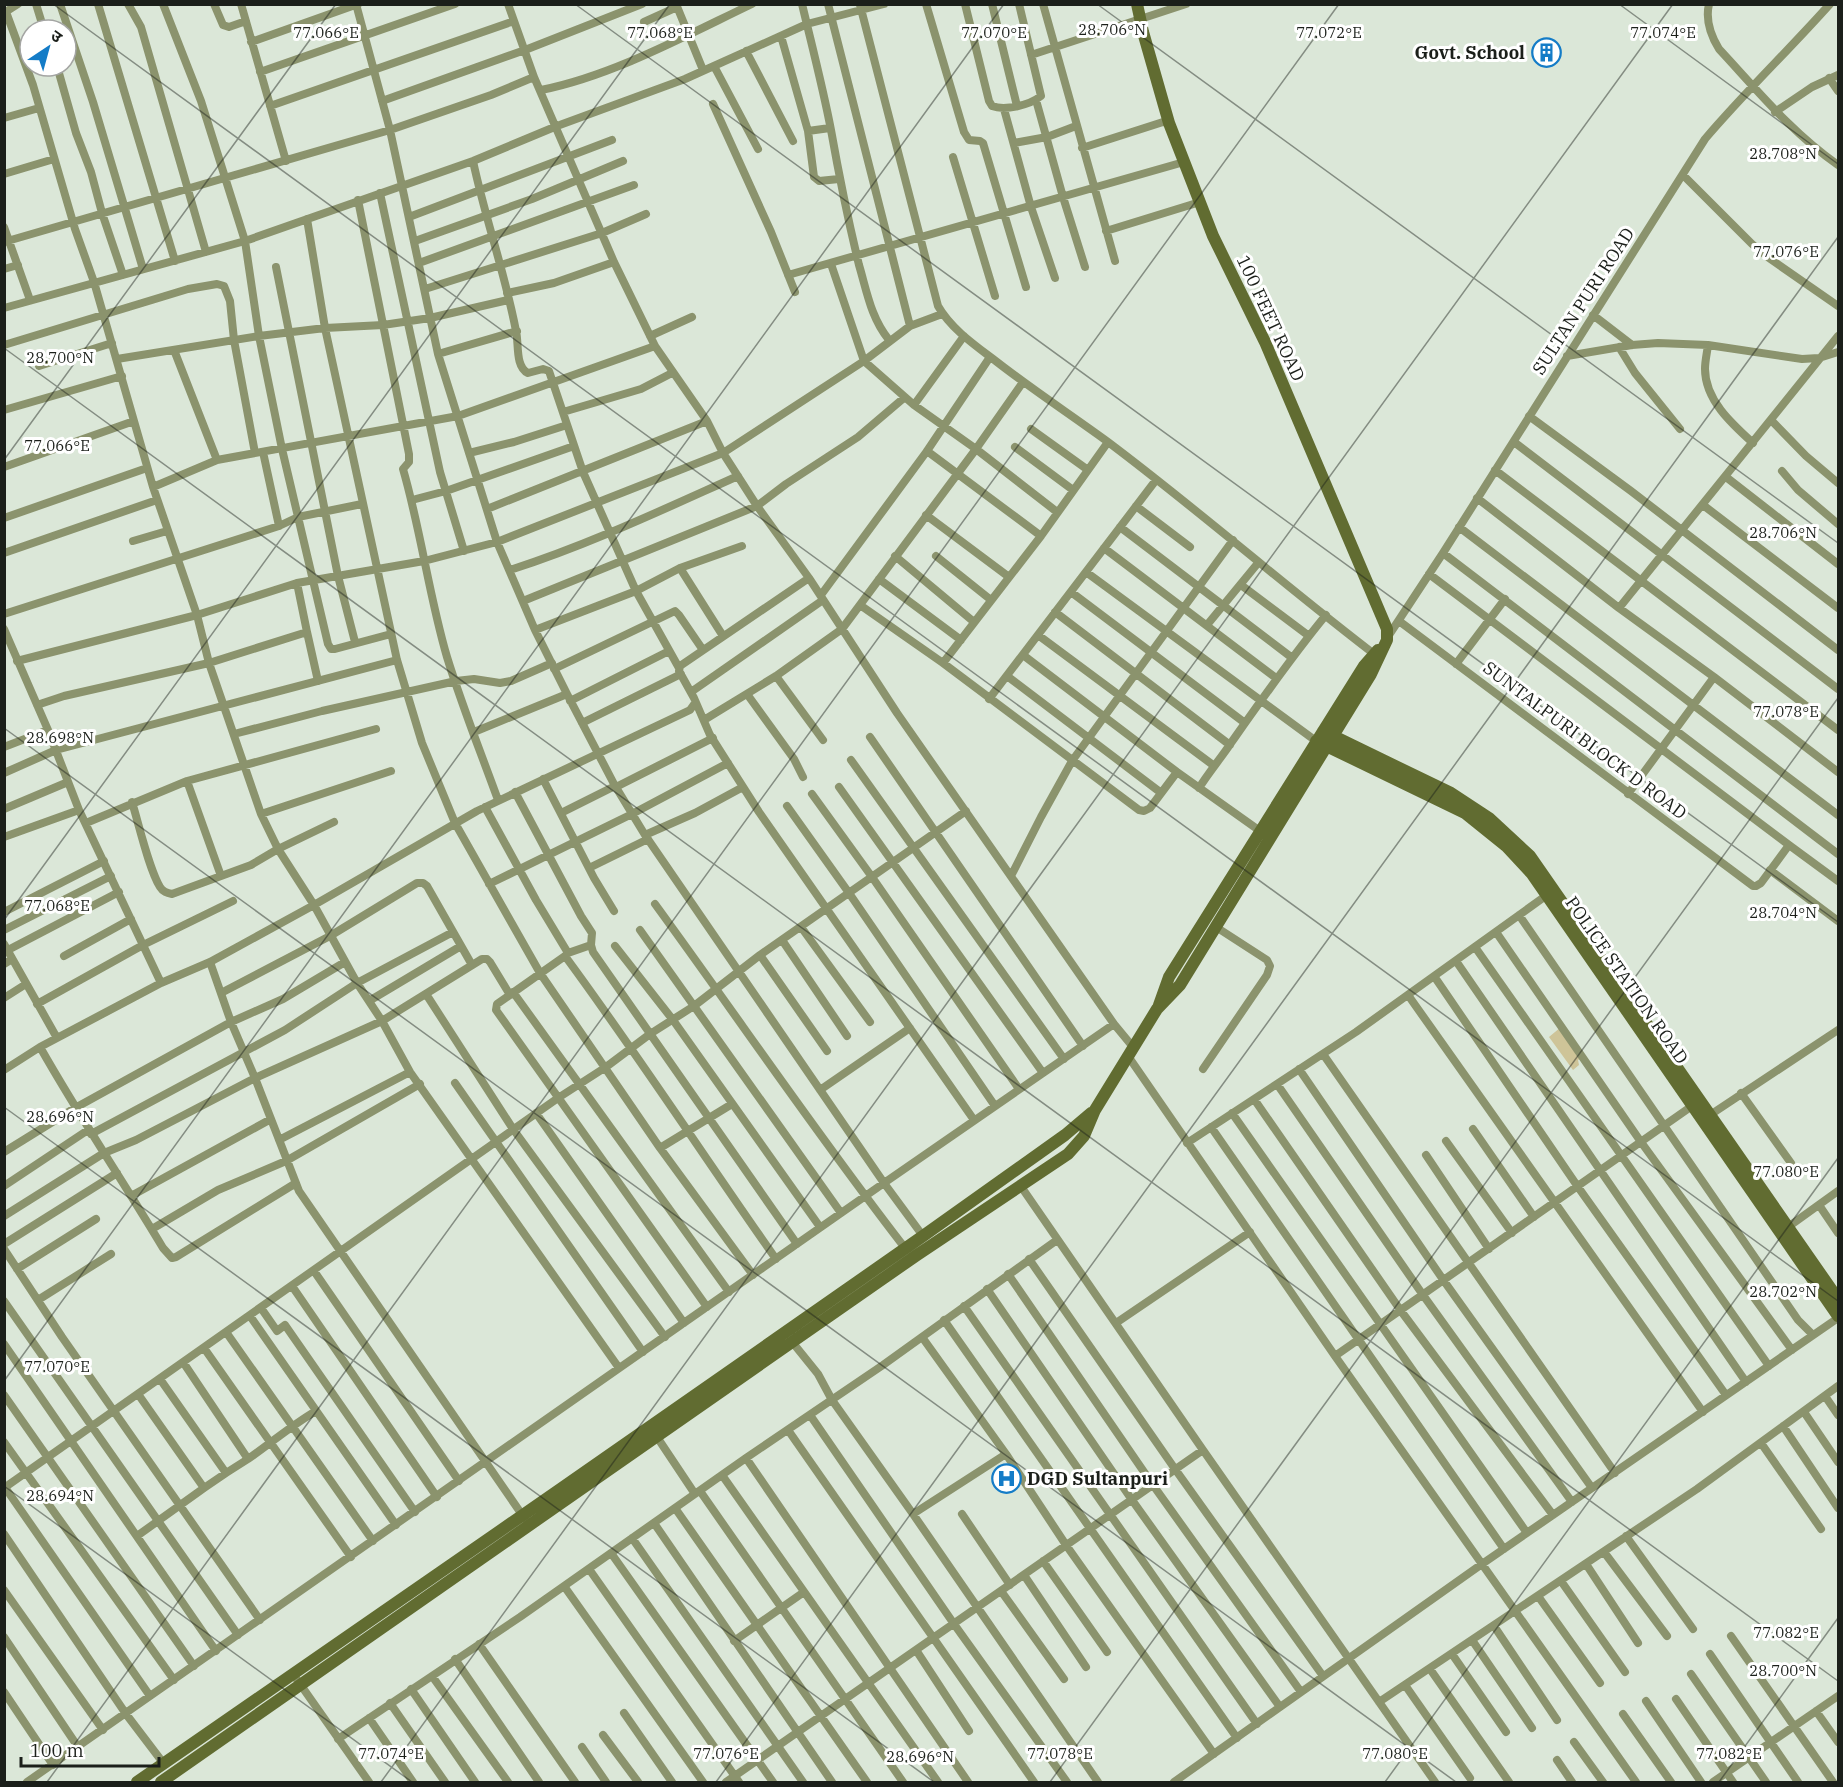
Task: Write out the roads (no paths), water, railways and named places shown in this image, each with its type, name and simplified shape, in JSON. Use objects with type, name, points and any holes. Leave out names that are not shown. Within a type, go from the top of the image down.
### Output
[{"type":"street","points":[[18,4],[5,12],[39,108],[73,222],[94,282],[147,468],[197,615],[209,663],[261,814],[278,849],[314,905],[410,1072],[619,1368]]},
{"type":"street","points":[[60,4],[93,102],[143,269]]},
{"type":"street","points":[[98,4],[175,261]]},
{"type":"street","points":[[128,4],[141,27],[206,252]]},
{"type":"street","points":[[163,4],[201,101],[245,241],[259,336],[282,449],[328,644],[331,649],[335,649],[391,634]]},
{"type":"street","points":[[214,4],[223,25],[229,27],[246,21]]},
{"type":"street","points":[[242,4],[286,161]]},
{"type":"street","points":[[260,72],[455,4]]},
{"type":"street","points":[[508,4],[534,77],[614,262],[650,336],[672,373],[707,421],[723,453],[757,506],[809,578],[897,713],[1114,1024],[1187,1143],[1636,1782]]},
{"type":"street","points":[[382,101],[525,50],[642,4]]},
{"type":"street","points":[[541,90],[588,77],[649,53],[752,4]]},
{"type":"street","points":[[802,4],[857,257],[872,311],[879,328],[890,340]]},
{"type":"street","points":[[828,4],[910,326]]},
{"type":"street","points":[[4,308],[245,241],[473,161],[714,66],[807,24],[861,7],[884,4]]},
{"type":"street","points":[[926,4],[964,132],[971,141],[982,142],[1026,287]]},
{"type":"street","points":[[965,4],[989,101],[992,106],[1004,109],[1041,97],[1019,4]]},
{"type":"street","points":[[992,4],[1017,106]]},
{"type":"street","points":[[1043,4],[1115,261]]},
{"type":"street","name":"100 FEET ROAD","points":[[1137,4],[1169,123],[1213,236],[1265,342],[1388,637]]},
{"type":"street","points":[[1031,55],[1186,4]]},
{"type":"street","name":"SULTAN PURI ROAD","points":[[1388,637],[1705,139],[1830,4]]},
{"type":"street","points":[[251,42],[357,5],[403,186],[438,354],[497,542],[535,630],[615,786],[646,837],[884,1183],[923,1236]]},
{"type":"street","points":[[1707,5],[1707,19],[1712,38],[1719,49],[1775,112],[1805,140],[1836,160]]},
{"type":"street","points":[[644,22],[677,6],[703,70]]},
{"type":"street","points":[[861,7],[919,239],[942,314],[990,357],[1108,442],[1376,656]]},
{"type":"street","points":[[270,106],[514,21]]},
{"type":"street","points":[[780,36],[808,131],[814,177],[819,181],[839,179]]},
{"type":"street","points":[[746,51],[793,141]]},
{"type":"street","points":[[714,66],[758,148]]},
{"type":"street","points":[[1775,112],[1812,87],[1839,75]]},
{"type":"street","points":[[7,241],[390,130],[491,95],[534,77]]},
{"type":"street","points":[[61,78],[123,274]]},
{"type":"street","points":[[1829,78],[1839,91]]},
{"type":"street","points":[[1036,100],[1085,267]]},
{"type":"street","points":[[713,104],[771,232],[795,292]]},
{"type":"street","points":[[4,118],[39,108]]},
{"type":"street","points":[[1004,109],[1031,207],[1055,278]]},
{"type":"street","points":[[1082,148],[1162,122],[1169,123]]},
{"type":"street","points":[[1014,143],[1047,137],[1076,126]]},
{"type":"street","points":[[808,131],[830,128]]},
{"type":"street","points":[[410,217],[612,140]]},
{"type":"street","points":[[953,157],[995,296]]},
{"type":"street","points":[[4,174],[54,159]]},
{"type":"street","points":[[473,161],[479,191],[502,265],[517,331],[520,365],[528,373],[546,368],[583,472],[622,560],[636,591],[691,692],[712,738],[743,787],[974,1120]]},
{"type":"street","points":[[415,240],[487,216],[623,161]]},
{"type":"street","points":[[788,275],[1184,162]]},
{"type":"street","points":[[1683,175],[1752,244],[1839,306]]},
{"type":"street","points":[[419,263],[634,185]]},
{"type":"street","points":[[380,193],[446,492],[464,551]]},
{"type":"street","points":[[358,200],[410,458],[403,470],[412,500],[424,561],[447,657],[498,800]]},
{"type":"street","points":[[1106,231],[1200,202]]},
{"type":"street","points":[[424,289],[602,232],[646,214]]},
{"type":"street","points":[[307,219],[325,328],[397,660],[422,743],[455,823],[540,973],[660,1148],[753,1275]]},
{"type":"street","points":[[4,227],[7,241],[30,300]]},
{"type":"street","points":[[117,359],[259,336],[325,328],[383,325],[430,318],[554,283],[614,262]]},
{"type":"street","points":[[831,264],[864,361],[914,405],[976,449],[1057,512]]},
{"type":"street","points":[[4,269],[18,265]]},
{"type":"street","points":[[276,267],[339,576],[355,642]]},
{"type":"street","points":[[4,345],[188,289],[217,284],[225,286],[229,292],[234,340],[259,452],[279,526]]},
{"type":"street","points":[[17,661],[197,615],[312,580],[424,561],[497,542],[723,453],[864,361],[910,326],[942,314]]},
{"type":"street","points":[[1593,315],[1632,345]]},
{"type":"street","points":[[650,336],[692,317]]},
{"type":"street","points":[[438,354],[517,331]]},
{"type":"street","points":[[914,405],[964,336]]},
{"type":"street","points":[[1619,608],[1839,336]]},
{"type":"street","points":[[39,366],[112,343]]},
{"type":"street","points":[[1567,356],[1632,345],[1675,343],[1708,345],[1790,357],[1819,358],[1839,352]]},
{"type":"street","points":[[1708,345],[1705,370],[1712,396],[1728,418],[1753,444]]},
{"type":"street","points":[[153,487],[216,460],[458,416],[656,346]]},
{"type":"street","points":[[1619,347],[1635,373],[1680,429]]},
{"type":"street","points":[[174,350],[216,460]]},
{"type":"street","points":[[691,692],[822,598],[927,451],[990,357]]},
{"type":"street","points":[[563,412],[641,389],[672,373]]},
{"type":"street","points":[[4,410],[122,376]]},
{"type":"street","points":[[704,720],[776,676],[842,629],[1023,382]]},
{"type":"street","points":[[523,602],[757,506],[786,484],[858,437],[905,397]]},
{"type":"street","points":[[1529,416],[1839,650]]},
{"type":"street","points":[[1771,420],[1813,462],[1839,483]]},
{"type":"street","points":[[4,467],[134,421]]},
{"type":"street","points":[[487,509],[707,421]]},
{"type":"street","points":[[469,453],[567,425]]},
{"type":"street","points":[[1031,429],[1088,470]]},
{"type":"street","points":[[943,663],[1041,536],[1108,442]]},
{"type":"street","points":[[1514,442],[1839,689]]},
{"type":"street","points":[[412,500],[446,492],[574,446]]},
{"type":"street","points":[[1015,447],[1073,490]]},
{"type":"street","points":[[927,451],[1041,536]]},
{"type":"street","points":[[4,518],[147,468]]},
{"type":"street","points":[[1495,470],[1839,730]]},
{"type":"street","points":[[1782,471],[1798,490],[1839,524]]},
{"type":"street","points":[[510,570],[560,554],[611,533],[738,476]]},
{"type":"street","points":[[1726,477],[1839,564]]},
{"type":"street","points":[[989,699],[1156,480]]},
{"type":"street","points":[[1477,498],[1619,608],[1839,772]]},
{"type":"street","points":[[4,553],[157,500]]},
{"type":"street","points":[[4,614],[279,526],[298,517],[362,504]]},
{"type":"street","points":[[1703,505],[1839,608]]},
{"type":"street","points":[[1136,506],[1190,547]]},
{"type":"street","points":[[926,515],[1009,577]]},
{"type":"street","points":[[1120,527],[1291,657]]},
{"type":"street","points":[[1459,527],[1839,815]]},
{"type":"street","points":[[133,541],[167,531]]},
{"type":"street","points":[[1011,876],[1072,761],[1233,540]]},
{"type":"street","points":[[535,630],[636,591],[680,568],[742,546]]},
{"type":"street","points":[[1104,548],[1276,678]]},
{"type":"street","points":[[1443,553],[1839,854]]},
{"type":"street","points":[[896,556],[974,622]]},
{"type":"street","points":[[936,556],[991,600]]},
{"type":"street","points":[[1207,626],[1258,562]]},
{"type":"street","points":[[680,568],[723,636]]},
{"type":"street","points":[[1086,572],[1260,700],[1325,738]]},
{"type":"street","points":[[1429,574],[1839,881]]},
{"type":"street","points":[[582,723],[680,671],[703,650],[809,578]]},
{"type":"street","points":[[879,579],[961,640]]},
{"type":"street","points":[[297,584],[318,681]]},
{"type":"street","points":[[1241,585],[1309,636]]},
{"type":"street","points":[[1071,592],[1245,723]]},
{"type":"street","points":[[1456,664],[1505,599]]},
{"type":"street","points":[[860,605],[943,663],[1139,810],[1144,811],[1150,808],[1177,772]]},
{"type":"street","points":[[234,734],[322,711],[456,681],[474,679],[500,683],[511,681],[553,666],[675,611],[703,650]]},
{"type":"street","points":[[1055,612],[1230,745]]},
{"type":"street","points":[[1199,788],[1291,657],[1326,615]]},
{"type":"street","name":"SUNTALPURI BLOCK D ROAD","points":[[1399,621],[1753,886],[1761,883],[1770,870]]},
{"type":"street","points":[[4,628],[48,729],[79,810],[161,983]]},
{"type":"street","points":[[37,705],[64,696],[209,663],[307,632]]},
{"type":"street","points":[[1038,635],[1213,765]]},
{"type":"street","points":[[1157,1009],[1180,985],[1216,927],[1364,666],[1376,656],[1388,637]]},
{"type":"street","points":[[474,732],[569,697],[669,651]]},
{"type":"street","points":[[1023,655],[1177,772],[1260,831]]},
{"type":"street","points":[[4,773],[56,750],[397,660]]},
{"type":"street","points":[[1007,675],[1160,792]]},
{"type":"street","points":[[776,676],[823,740]]},
{"type":"street","points":[[1628,794],[1714,677]]},
{"type":"street","points":[[747,694],[794,759],[803,777]]},
{"type":"street","points":[[4,1070],[40,1047],[161,983],[210,962],[498,800],[690,710],[695,703]]},
{"type":"street","points":[[4,747],[48,729]]},
{"type":"street","points":[[86,823],[187,780],[376,729]]},
{"type":"street","points":[[870,737],[1083,1046]]},
{"type":"street","points":[[561,813],[712,738]]},
{"type":"street","points":[[137,1782],[293,1674],[657,1437],[1020,1185],[1068,1155],[1084,1136],[1095,1110],[1157,1009],[1169,976],[1260,831],[1325,738]]},
{"type":"street","name":"POLICE STATION ROAD","points":[[1325,738],[1465,813],[1506,846],[1532,874],[1839,1317]]},
{"type":"street","name":"POLICE STATION ROAD","points":[[1325,738],[1451,793],[1489,818],[1530,856],[1839,1299]]},
{"type":"street","points":[[851,760],[1064,1059]]},
{"type":"street","points":[[489,884],[574,840],[632,814],[728,763]]},
{"type":"street","points":[[261,814],[391,771]]},
{"type":"street","points":[[543,779],[614,911]]},
{"type":"street","points":[[187,780],[221,876]]},
{"type":"street","points":[[4,809],[68,782]]},
{"type":"street","points":[[589,868],[743,787]]},
{"type":"street","points":[[839,787],[1043,1073]]},
{"type":"street","points":[[515,792],[592,933],[593,952],[797,1244]]},
{"type":"street","points":[[812,794],[1019,1089]]},
{"type":"street","points":[[132,802],[155,876],[161,889],[172,894],[251,865],[334,822]]},
{"type":"street","points":[[787,806],[995,1106]]},
{"type":"street","points":[[485,807],[567,954],[686,1131],[776,1259]]},
{"type":"street","points":[[4,837],[79,810]]},
{"type":"street","points":[[150,1696],[5,1487],[513,1129],[694,1006],[760,955],[966,811]]},
{"type":"street","points":[[1789,845],[1770,870],[1839,921]]},
{"type":"street","points":[[4,912],[104,861]]},
{"type":"street","points":[[4,930],[111,876]]},
{"type":"street","points":[[221,993],[330,936],[417,884],[423,883],[427,886],[472,965]]},
{"type":"street","points":[[57,1038],[26,984],[8,961],[6,947],[119,892]]},
{"type":"street","points":[[1187,1143],[1323,1054],[1547,895]]},
{"type":"street","points":[[37,1004],[143,945],[233,901]]},
{"type":"street","points":[[655,904],[771,1068],[905,1248]]},
{"type":"street","points":[[1519,915],[1798,1320],[1813,1335]]},
{"type":"street","points":[[64,956],[131,920]]},
{"type":"street","points":[[801,927],[870,1022]]},
{"type":"street","points":[[1203,1069],[1267,975],[1270,966],[1267,960],[1216,927]]},
{"type":"street","points":[[640,930],[841,1213]]},
{"type":"street","points":[[4,1186],[90,1132],[285,1030],[357,983],[453,932]]},
{"type":"street","points":[[1496,932],[1641,1142],[1792,1350]]},
{"type":"street","points":[[782,940],[847,1036]]},
{"type":"street","points":[[591,945],[567,954],[497,1004],[496,1010],[707,1307]]},
{"type":"street","points":[[615,945],[673,1020],[820,1227]]},
{"type":"street","points":[[369,1001],[461,946]]},
{"type":"street","points":[[1474,947],[1768,1366]]},
{"type":"street","points":[[760,955],[827,1051]]},
{"type":"street","points":[[4,1216],[104,1153],[136,1140],[255,1077],[382,1021],[482,958],[487,959],[729,1292]]},
{"type":"street","points":[[1456,961],[1746,1382]]},
{"type":"street","points":[[210,962],[231,1022],[299,1191],[526,1521]]},
{"type":"street","points":[[4,1152],[75,1108],[231,1022],[283,999],[345,962]]},
{"type":"street","points":[[1434,976],[1578,1187],[1726,1395]]},
{"type":"street","points":[[4,998],[26,984]]},
{"type":"street","points":[[426,994],[513,1129],[664,1337]]},
{"type":"street","points":[[1408,995],[1702,1412]]},
{"type":"street","points":[[27,1782],[1114,1024]]},
{"type":"street","points":[[820,1090],[910,1028]]},
{"type":"street","points":[[1710,1115],[1839,1030]]},
{"type":"street","points":[[40,1047],[75,1108],[169,1256],[176,1257],[296,1183]]},
{"type":"street","points":[[1323,1054],[1615,1473]]},
{"type":"street","points":[[1299,1069],[1444,1281],[1592,1488]]},
{"type":"street","points":[[279,1140],[410,1072]]},
{"type":"street","points":[[455,1083],[643,1352]]},
{"type":"street","points":[[152,1229],[218,1190],[286,1161],[420,1084]]},
{"type":"street","points":[[1277,1084],[1423,1295],[1572,1502]]},
{"type":"street","points":[[1742,1094],[1791,1163]]},
{"type":"street","points":[[1254,1099],[1401,1311],[1553,1515]]},
{"type":"street","points":[[660,1148],[732,1104]]},
{"type":"street","points":[[1335,1356],[1692,1106]]},
{"type":"street","points":[[161,1782],[301,1686],[526,1521],[1065,1134],[1095,1110]]},
{"type":"street","points":[[536,1113],[684,1323]]},
{"type":"street","points":[[1232,1113],[1527,1533]]},
{"type":"street","points":[[131,1196],[271,1119]]},
{"type":"street","points":[[1211,1127],[1504,1549]]},
{"type":"street","points":[[1473,1128],[1534,1218]]},
{"type":"street","points":[[1446,1141],[1512,1233]]},
{"type":"street","points":[[1426,1155],[1489,1249]]},
{"type":"street","points":[[4,1244],[117,1173]]},
{"type":"street","points":[[1020,1185],[1435,1782]]},
{"type":"street","points":[[1788,1227],[1839,1191]]},
{"type":"street","points":[[1819,1205],[1839,1233]]},
{"type":"street","points":[[17,1269],[96,1219]]},
{"type":"street","points":[[1116,1323],[1250,1232]]},
{"type":"street","points":[[338,1738],[589,1569],[1057,1240]]},
{"type":"street","points":[[4,1249],[260,1620]]},
{"type":"street","points":[[38,1300],[111,1254]]},
{"type":"street","points":[[1029,1259],[1323,1676]]},
{"type":"street","points":[[314,1270],[459,1481]]},
{"type":"street","points":[[1008,1274],[1153,1485],[1301,1692]]},
{"type":"street","points":[[292,1286],[437,1497]]},
{"type":"street","points":[[987,1289],[1132,1500],[1280,1707]]},
{"type":"street","points":[[4,1301],[238,1635]]},
{"type":"street","points":[[964,1306],[1257,1724]]},
{"type":"street","points":[[261,1308],[277,1331],[285,1325],[415,1512]]},
{"type":"street","points":[[250,1316],[396,1525]]},
{"type":"street","points":[[1174,1782],[1482,1564],[1839,1317]]},
{"type":"street","points":[[944,1320],[1237,1738]]},
{"type":"street","points":[[226,1332],[373,1541]]},
{"type":"street","points":[[922,1337],[1214,1754]]},
{"type":"street","points":[[793,1342],[819,1374],[832,1400],[1098,1782]]},
{"type":"street","points":[[4,1344],[216,1651]]},
{"type":"street","points":[[204,1348],[351,1557]]},
{"type":"street","points":[[183,1362],[248,1459]]},
{"type":"street","points":[[160,1379],[226,1473]]},
{"type":"street","points":[[1379,1702],[1604,1552],[1839,1386]]},
{"type":"street","points":[[138,1394],[204,1488]]},
{"type":"street","points":[[4,1395],[194,1666]]},
{"type":"street","points":[[1825,1396],[1839,1415]]},
{"type":"street","points":[[137,1536],[316,1410]]},
{"type":"street","points":[[1804,1412],[1839,1462]]},
{"type":"street","points":[[810,1415],[1066,1782]]},
{"type":"street","points":[[1784,1426],[1839,1508]]},
{"type":"street","points":[[788,1430],[1034,1782]]},
{"type":"street","points":[[657,1437],[903,1782]]},
{"type":"street","points":[[4,1442],[174,1680]]},
{"type":"street","points":[[1761,1443],[1821,1529]]},
{"type":"street","points":[[726,1782],[737,1779],[758,1760],[1203,1450]]},
{"type":"street","points":[[913,1514],[1005,1454]]},
{"type":"street","points":[[746,1458],[968,1782]]},
{"type":"street","points":[[722,1475],[938,1782]]},
{"type":"street","points":[[675,1508],[867,1782]]},
{"type":"street","points":[[962,1514],[1010,1585]]},
{"type":"street","points":[[654,1523],[832,1782]]},
{"type":"street","points":[[4,1534],[126,1713],[164,1764]]},
{"type":"street","points":[[1626,1536],[1692,1629]]},
{"type":"street","points":[[632,1538],[803,1782]]},
{"type":"street","points":[[1604,1552],[1667,1636]]},
{"type":"street","points":[[611,1553],[773,1782]]},
{"type":"street","points":[[1043,1561],[1107,1652]]},
{"type":"street","points":[[1586,1564],[1638,1643]]},
{"type":"street","points":[[589,1569],[737,1779]]},
{"type":"street","points":[[1024,1575],[1086,1667]]},
{"type":"street","points":[[1561,1581],[1625,1672]]},
{"type":"street","points":[[564,1586],[703,1782]]},
{"type":"street","points":[[4,1590],[103,1730]]},
{"type":"street","points":[[1001,1590],[1064,1679]]},
{"type":"street","points":[[734,1641],[804,1592]]},
{"type":"street","points":[[1539,1596],[1600,1683]]},
{"type":"street","points":[[1494,1626],[1557,1720]]},
{"type":"street","points":[[1731,1636],[1833,1782]]},
{"type":"street","points":[[4,1637],[78,1747]]},
{"type":"street","points":[[1472,1640],[1532,1728]]},
{"type":"street","points":[[479,1644],[575,1782]]},
{"type":"street","points":[[916,1650],[969,1731]]},
{"type":"street","points":[[1452,1653],[1506,1732]]},
{"type":"street","points":[[1710,1654],[1798,1782]]},
{"type":"street","points":[[455,1659],[539,1782]]},
{"type":"street","points":[[1430,1669],[1509,1782]]},
{"type":"street","points":[[293,1674],[369,1782]]},
{"type":"street","points":[[1691,1674],[1766,1782]]},
{"type":"street","points":[[432,1676],[508,1782]]},
{"type":"street","points":[[1405,1685],[1470,1778]]},
{"type":"street","points":[[411,1689],[475,1782]]},
{"type":"street","points":[[4,1692],[52,1765]]},
{"type":"street","points":[[1713,1782],[1838,1697]]},
{"type":"street","points":[[1676,1700],[1733,1782]]},
{"type":"street","points":[[1646,1701],[1701,1782]]},
{"type":"street","points":[[390,1703],[445,1782]]},
{"type":"street","points":[[1816,1711],[1839,1742]]},
{"type":"street","points":[[624,1713],[672,1782]]},
{"type":"street","points":[[1623,1714],[1671,1782]]},
{"type":"street","points":[[369,1718],[413,1782]]},
{"type":"street","points":[[603,1735],[638,1782]]},
{"type":"street","points":[[1574,1742],[1603,1782]]},
{"type":"street","points":[[582,1747],[606,1782]]},
{"type":"street","points":[[1557,1760],[1572,1782]]},
{"type":"place","name":"Govt. School","points":[[1546,52]]},
{"type":"place","name":"DGD Sultanpuri","points":[[1006,1478]]}]
